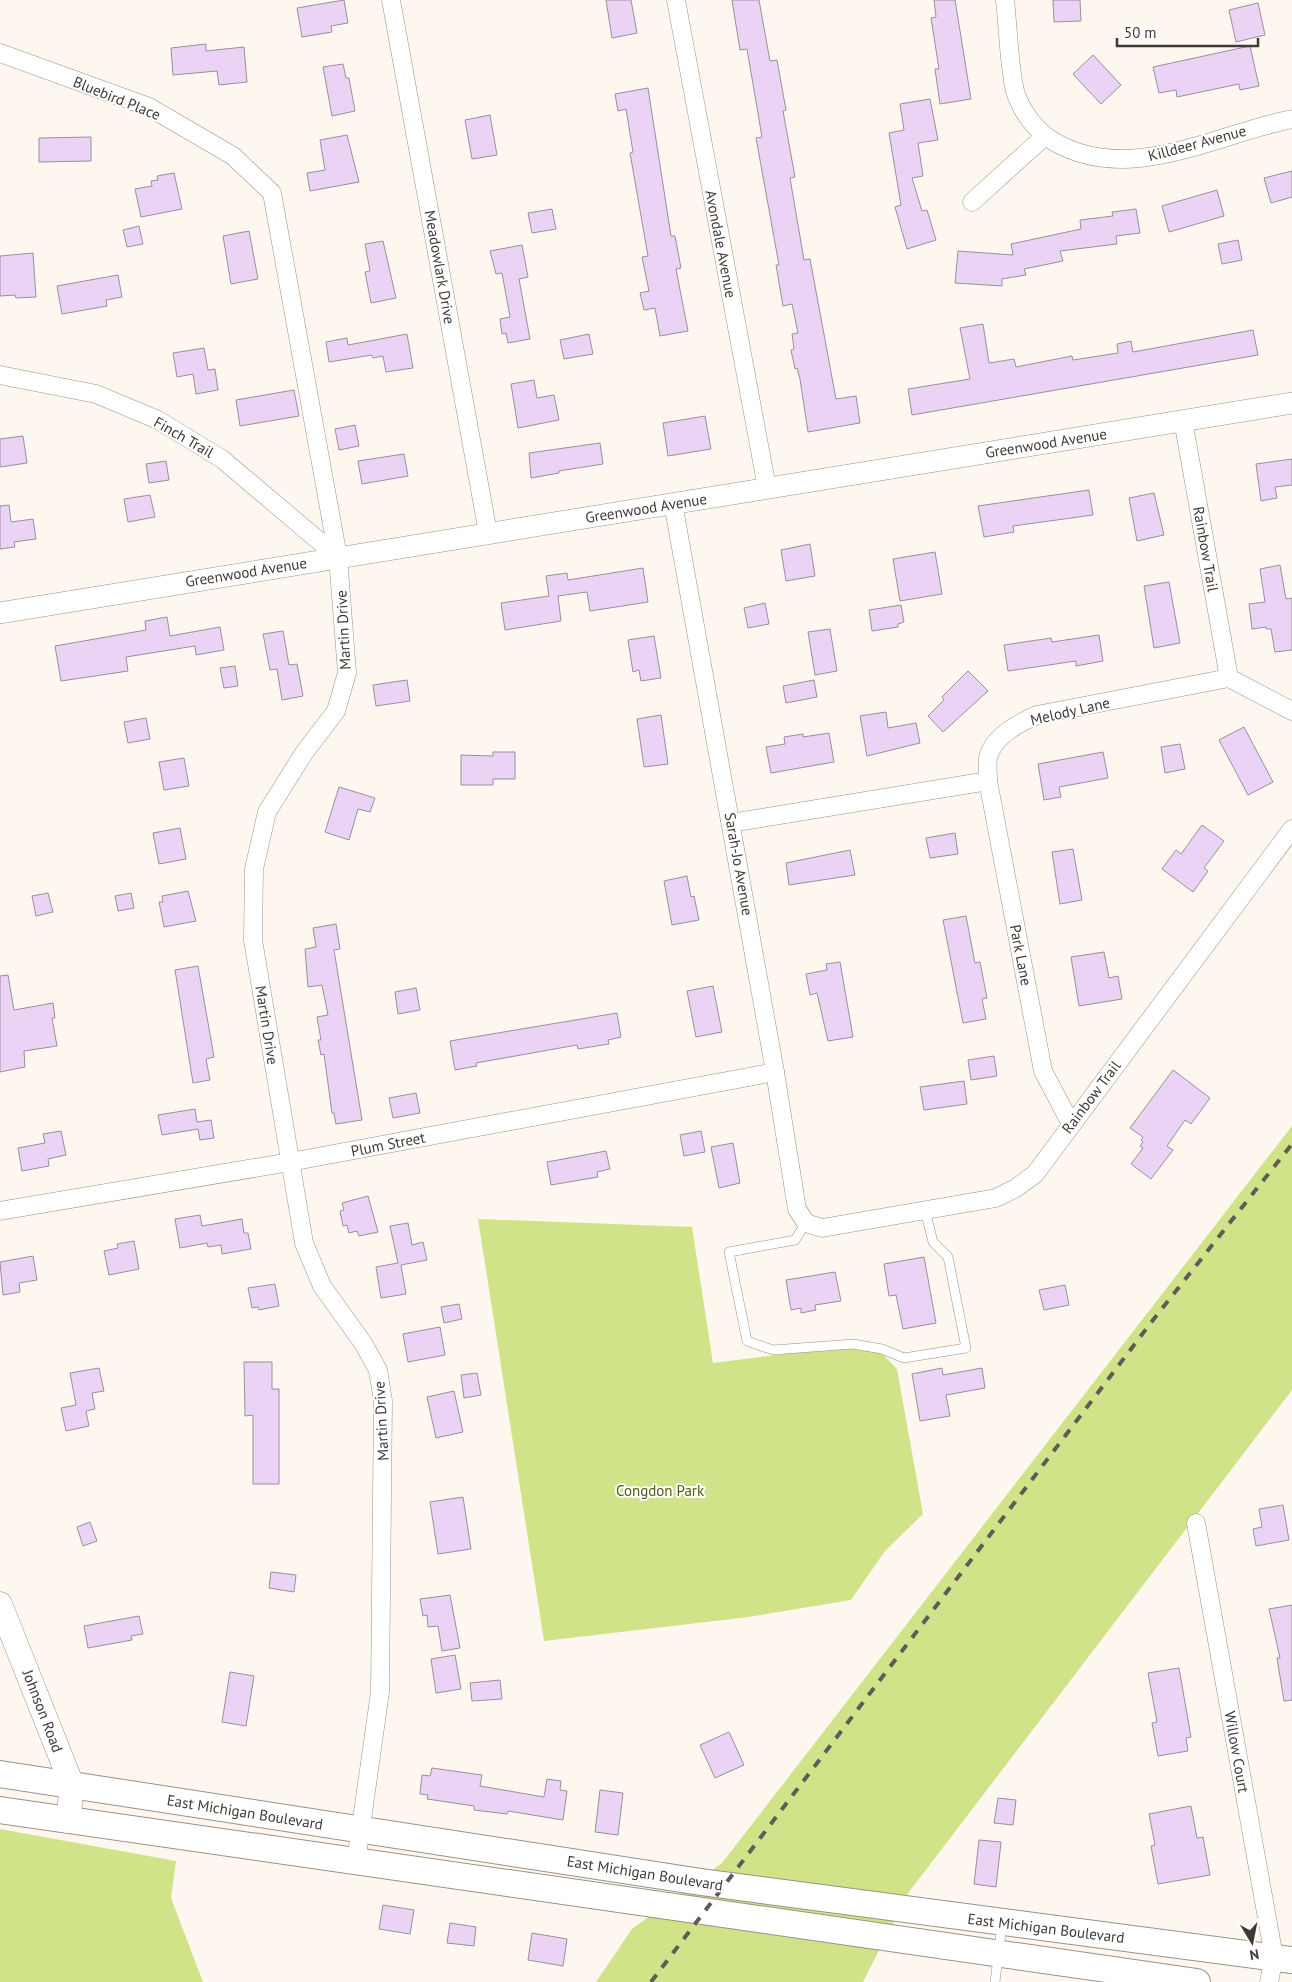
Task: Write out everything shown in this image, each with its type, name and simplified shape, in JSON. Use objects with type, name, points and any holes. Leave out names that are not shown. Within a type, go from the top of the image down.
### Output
[{"type":"main road","name":"Johnson Road","points":[[0,1604],[72,1785],[68,1820]]},
{"type":"main road","name":"East Michigan Boulevard","points":[[0,1774],[701,1882],[1002,1922],[1279,1966]]},
{"type":"main road","name":"East Michigan Boulevard","points":[[0,1810],[998,1953],[1148,1978],[1197,1982]]},
{"type":"street","name":"Meadowlark Drive","points":[[391,0],[488,533]]},
{"type":"street","name":"Avondale Avenue","points":[[676,0],[767,488]]},
{"type":"street","name":"Killdeer Avenue","points":[[1004,0],[1016,91],[1027,116],[1045,136],[1065,148],[1090,157],[1113,160],[1151,158],[1292,119]]},
{"type":"street","name":"Bluebird Place","points":[[0,53],[149,107],[233,156],[272,193]]},
{"type":"street","points":[[972,202],[1045,136]]},
{"type":"street","name":"Martin Drive","points":[[272,193],[338,558],[347,672],[336,711],[304,753],[268,812],[254,869],[253,940],[304,1244],[322,1286],[363,1343],[378,1370],[383,1401],[380,1692],[356,1862]]},
{"type":"street","name":"Finch Trail","points":[[0,375],[96,394],[158,420],[222,459],[284,509],[338,558]]},
{"type":"street","name":"Greenwood Avenue","points":[[0,612],[1292,402]]},
{"type":"street","name":"Rainbow Trail","points":[[1183,420],[1229,678]]},
{"type":"street","name":"Sarah-Jo Avenue","points":[[673,503],[732,823],[797,1208],[806,1223]]},
{"type":"street","points":[[1229,678],[1292,711]]},
{"type":"street","name":"Melody Lane","points":[[988,781],[988,756],[1014,725],[1037,715],[1229,678]]},
{"type":"street","points":[[732,823],[988,781]]},
{"type":"street","name":"Park Lane","points":[[988,781],[1043,1071],[1071,1124]]},
{"type":"street","name":"Rainbow Trail","points":[[806,1223],[822,1228],[996,1198],[1016,1188],[1035,1174],[1292,829]]},
{"type":"street","name":"Plum Street","points":[[0,1212],[290,1162],[775,1072]]},
{"type":"street","name":"Willow Court","points":[[1196,1523],[1279,1966]]},
{"type":"lane","points":[[806,1223],[794,1240],[729,1252],[747,1341],[773,1350],[853,1344],[882,1349],[904,1358],[966,1348],[948,1257],[933,1242],[925,1210]]},
{"type":"lane","points":[[994,1982],[1002,1922]]},
{"type":"green space","points":[[1292,1126],[1292,1390],[909,1892],[863,1982],[596,1982],[632,1929],[722,1863]]},
{"type":"green space","name":"Congdon Park","points":[[478,1219],[692,1227],[713,1363],[872,1343],[897,1369],[923,1514],[885,1551],[851,1600],[749,1617],[544,1641]]},
{"type":"green space","points":[[0,1829],[176,1861],[171,1898],[203,1982],[0,1982]]},
{"type":"building","points":[[344,0],[348,23],[331,26],[332,32],[302,37],[297,8]]},
{"type":"building","points":[[606,0],[631,0],[637,33],[612,38]]},
{"type":"building","points":[[732,0],[759,0],[770,61],[777,60],[786,110],[783,111],[795,177],[790,178],[804,260],[810,259],[836,399],[856,396],[860,423],[808,432],[800,379],[797,368],[795,369],[791,350],[794,349],[792,334],[798,333],[792,304],[783,306],[776,265],[779,265],[756,138],[762,137],[747,49],[740,50]]},
{"type":"building","points":[[934,0],[955,0],[971,99],[940,104],[935,69],[939,69],[931,18],[936,17]]},
{"type":"building","points":[[1053,0],[1080,0],[1081,21],[1054,22]]},
{"type":"building","points":[[1258,3],[1265,35],[1236,42],[1229,10]]},
{"type":"building","points":[[206,44],[206,51],[244,47],[247,82],[219,85],[217,71],[173,75],[171,48]]},
{"type":"building","points":[[1250,46],[1259,86],[1240,90],[1239,84],[1177,97],[1176,90],[1159,93],[1153,67]]},
{"type":"building","points":[[1093,55],[1121,85],[1101,104],[1073,74]]},
{"type":"building","points":[[343,64],[346,78],[349,78],[355,111],[332,116],[323,67]]},
{"type":"building","points":[[648,88],[671,236],[675,236],[681,268],[676,269],[688,331],[660,336],[655,308],[644,310],[640,293],[649,291],[642,257],[648,256],[630,153],[633,152],[626,109],[618,111],[615,94]]},
{"type":"building","points":[[930,99],[938,140],[918,143],[923,176],[912,178],[922,211],[927,210],[936,240],[907,249],[895,207],[901,205],[889,133],[904,130],[900,104]]},
{"type":"building","points":[[490,115],[497,155],[472,159],[465,120]]},
{"type":"building","points":[[347,135],[359,182],[310,191],[307,173],[325,170],[320,140]]},
{"type":"building","points":[[91,137],[91,161],[39,162],[39,138]]},
{"type":"building","points":[[1292,171],[1292,197],[1271,203],[1264,178]]},
{"type":"building","points":[[174,173],[182,209],[141,217],[135,189],[152,186],[151,181],[158,180],[157,176]]},
{"type":"building","points":[[1217,190],[1224,216],[1169,232],[1162,206]]},
{"type":"building","points":[[552,209],[556,229],[532,233],[528,213]]},
{"type":"building","points":[[1136,209],[1140,233],[1116,236],[1117,244],[1060,251],[1063,261],[1024,269],[1026,275],[1002,279],[1002,286],[955,283],[958,251],[1013,255],[1011,244],[1081,229],[1080,220],[1113,216],[1112,212]]},
{"type":"building","points":[[139,226],[143,244],[127,247],[123,230]]},
{"type":"building","points":[[249,231],[258,279],[231,284],[223,236]]},
{"type":"building","points":[[1238,240],[1242,260],[1222,264],[1218,244]]},
{"type":"building","points":[[383,241],[396,298],[371,303],[365,272],[370,271],[365,244]]},
{"type":"building","points":[[522,245],[528,277],[519,279],[530,339],[508,343],[506,333],[502,334],[500,319],[510,317],[502,273],[496,274],[490,251]]},
{"type":"building","points":[[33,253],[36,297],[16,298],[15,295],[0,296],[0,256]]},
{"type":"building","points":[[118,275],[122,297],[106,300],[107,306],[62,314],[57,286]]},
{"type":"building","points":[[983,324],[989,363],[1014,359],[1016,367],[1072,356],[1073,360],[1118,353],[1117,344],[1131,341],[1133,352],[1253,330],[1258,355],[912,415],[908,389],[970,379],[960,328]]},
{"type":"building","points":[[407,334],[413,368],[386,372],[383,356],[373,358],[372,355],[329,362],[326,342],[347,338],[348,345]]},
{"type":"building","points":[[589,334],[593,354],[564,359],[560,340]]},
{"type":"building","points":[[204,348],[208,370],[215,369],[218,390],[196,394],[193,374],[177,377],[173,353]]},
{"type":"building","points":[[534,380],[537,398],[554,395],[559,420],[518,428],[511,384]]},
{"type":"building","points":[[294,390],[299,416],[240,426],[236,400]]},
{"type":"building","points":[[705,416],[711,449],[668,456],[663,423]]},
{"type":"building","points":[[355,425],[359,446],[339,450],[335,429]]},
{"type":"building","points":[[23,436],[27,463],[0,467],[0,439]]},
{"type":"building","points":[[600,443],[603,464],[559,471],[559,473],[531,478],[529,453]]},
{"type":"building","points":[[404,454],[408,476],[362,484],[358,461]]},
{"type":"building","points":[[1292,459],[1292,485],[1275,487],[1277,498],[1261,501],[1256,464]]},
{"type":"building","points":[[166,461],[169,480],[149,483],[146,464]]},
{"type":"building","points":[[1089,490],[1093,515],[1013,526],[1014,532],[984,537],[978,506]]},
{"type":"building","points":[[1154,493],[1164,535],[1137,541],[1129,498]]},
{"type":"building","points":[[150,495],[155,517],[128,522],[124,499]]},
{"type":"building","points":[[9,505],[11,522],[33,519],[36,539],[14,542],[15,547],[0,549],[0,506]]},
{"type":"building","points":[[810,544],[815,576],[786,581],[781,550]]},
{"type":"building","points":[[935,552],[942,594],[900,601],[893,559]]},
{"type":"building","points":[[1280,565],[1286,599],[1292,598],[1292,650],[1275,652],[1271,629],[1266,629],[1266,627],[1252,629],[1249,604],[1265,602],[1260,569]]},
{"type":"building","points":[[643,568],[648,602],[590,611],[587,592],[558,596],[561,621],[505,630],[501,603],[549,596],[546,576],[567,573],[568,580]]},
{"type":"building","points":[[1169,582],[1180,643],[1154,648],[1144,586]]},
{"type":"building","points":[[765,603],[769,624],[748,628],[744,608]]},
{"type":"building","points":[[901,605],[904,622],[898,624],[898,627],[872,631],[869,610]]},
{"type":"building","points":[[167,617],[170,636],[220,627],[224,650],[196,655],[195,646],[126,657],[128,671],[61,681],[55,646],[146,630],[145,621]]},
{"type":"building","points":[[830,629],[837,671],[815,675],[808,632]]},
{"type":"building","points":[[283,631],[289,665],[297,664],[303,696],[282,700],[277,669],[270,670],[263,634]]},
{"type":"building","points":[[1099,635],[1103,661],[1076,666],[1076,661],[1008,671],[1004,645],[1051,638],[1052,642]]},
{"type":"building","points":[[654,636],[661,678],[641,681],[639,670],[633,672],[628,640]]},
{"type":"building","points":[[235,666],[238,686],[224,688],[220,668]]},
{"type":"building","points":[[968,671],[988,691],[943,732],[928,716],[944,700],[942,697]]},
{"type":"building","points":[[407,680],[410,701],[376,706],[373,685]]},
{"type":"building","points":[[814,680],[817,697],[786,703],[783,686]]},
{"type":"building","points":[[886,712],[888,728],[916,723],[920,743],[867,756],[860,716]]},
{"type":"building","points":[[661,715],[668,764],[644,767],[637,719]]},
{"type":"building","points":[[146,718],[150,739],[128,743],[124,722]]},
{"type":"building","points":[[1244,727],[1273,782],[1248,795],[1219,740]]},
{"type":"building","points":[[829,733],[834,762],[771,773],[766,747],[785,744],[784,737],[803,734],[803,737]]},
{"type":"building","points":[[1180,744],[1185,769],[1165,773],[1161,747]]},
{"type":"building","points":[[493,752],[515,752],[515,779],[493,779],[493,785],[461,785],[461,755],[493,756]]},
{"type":"building","points":[[1103,752],[1108,778],[1059,787],[1061,797],[1044,800],[1038,764]]},
{"type":"building","points":[[184,758],[189,786],[164,790],[159,762]]},
{"type":"building","points":[[339,787],[375,798],[370,812],[358,809],[349,840],[325,832]]},
{"type":"building","points":[[1202,825],[1224,841],[1204,868],[1208,871],[1193,892],[1162,869],[1176,850],[1181,854]]},
{"type":"building","points":[[180,828],[186,859],[159,864],[153,833]]},
{"type":"building","points":[[955,833],[958,854],[930,858],[926,838]]},
{"type":"building","points":[[1073,849],[1082,900],[1060,904],[1052,852]]},
{"type":"building","points":[[850,850],[855,875],[789,885],[786,863]]},
{"type":"building","points":[[687,876],[691,897],[694,896],[699,920],[672,925],[664,881]]},
{"type":"building","points":[[188,891],[196,921],[164,927],[159,902],[163,902],[162,896]]},
{"type":"building","points":[[48,893],[53,912],[36,916],[32,896]]},
{"type":"building","points":[[131,893],[134,908],[118,911],[115,896]]},
{"type":"building","points":[[966,916],[975,963],[980,962],[987,998],[982,999],[986,1019],[963,1023],[943,920]]},
{"type":"building","points":[[336,924],[340,949],[334,950],[362,1120],[336,1124],[334,1113],[332,1113],[324,1054],[321,1055],[318,1040],[321,1040],[317,1017],[328,1015],[322,985],[308,987],[305,949],[316,947],[313,928]]},
{"type":"building","points":[[1104,952],[1109,978],[1118,976],[1122,999],[1079,1006],[1071,957]]},
{"type":"building","points":[[840,962],[853,1037],[828,1041],[817,993],[810,995],[806,974],[827,970],[826,964]]},
{"type":"building","points":[[198,966],[214,1057],[206,1059],[210,1080],[193,1083],[175,970]]},
{"type":"building","points":[[8,975],[14,1010],[53,1003],[55,1018],[52,1018],[57,1046],[24,1051],[25,1067],[0,1072],[0,976]]},
{"type":"building","points":[[713,986],[722,1032],[696,1037],[687,991]]},
{"type":"building","points":[[416,988],[420,1010],[398,1014],[395,992]]},
{"type":"building","points":[[617,1013],[621,1037],[608,1040],[609,1044],[578,1049],[577,1045],[476,1063],[477,1066],[455,1070],[450,1041]]},
{"type":"building","points":[[994,1056],[997,1076],[971,1080],[968,1060]]},
{"type":"building","points":[[1173,1070],[1210,1098],[1191,1124],[1185,1120],[1167,1146],[1173,1150],[1151,1179],[1131,1164],[1143,1148],[1140,1146],[1143,1142],[1141,1140],[1143,1137],[1130,1128]]},
{"type":"building","points":[[964,1081],[967,1104],[924,1110],[920,1087]]},
{"type":"building","points":[[416,1093],[420,1113],[393,1118],[389,1098]]},
{"type":"building","points":[[195,1109],[197,1122],[211,1120],[214,1138],[200,1140],[198,1129],[162,1135],[158,1115]]},
{"type":"building","points":[[61,1131],[66,1155],[48,1159],[49,1166],[22,1171],[18,1148],[45,1143],[43,1134]]},
{"type":"building","points":[[701,1131],[705,1152],[684,1156],[680,1135]]},
{"type":"building","points":[[733,1143],[740,1183],[719,1188],[711,1147]]},
{"type":"building","points":[[606,1151],[610,1169],[597,1172],[598,1177],[551,1185],[547,1162]]},
{"type":"building","points":[[368,1196],[378,1232],[359,1236],[357,1231],[349,1233],[347,1225],[343,1226],[340,1211],[344,1210],[342,1203]]},
{"type":"building","points":[[200,1215],[202,1226],[242,1219],[244,1233],[248,1233],[251,1249],[222,1254],[221,1245],[208,1247],[207,1243],[180,1248],[175,1219]]},
{"type":"building","points":[[408,1223],[412,1245],[423,1242],[427,1260],[401,1265],[406,1294],[381,1298],[376,1267],[398,1263],[390,1226]]},
{"type":"building","points":[[134,1241],[139,1269],[109,1275],[104,1251],[118,1248],[117,1244]]},
{"type":"building","points":[[33,1256],[37,1280],[19,1283],[20,1292],[3,1295],[0,1262]]},
{"type":"building","points":[[924,1257],[936,1323],[903,1329],[896,1295],[889,1296],[884,1264]]},
{"type":"building","points":[[835,1272],[841,1301],[815,1305],[816,1310],[801,1313],[801,1308],[791,1310],[786,1280]]},
{"type":"building","points":[[275,1284],[279,1306],[259,1310],[258,1307],[252,1308],[248,1288]]},
{"type":"building","points":[[1065,1285],[1069,1305],[1044,1310],[1039,1290]]},
{"type":"building","points":[[459,1304],[462,1319],[444,1323],[441,1307]]},
{"type":"building","points":[[440,1327],[445,1355],[408,1362],[403,1334]]},
{"type":"building","points":[[244,1362],[272,1362],[272,1389],[279,1389],[279,1484],[253,1484],[253,1415],[245,1416]]},
{"type":"building","points":[[99,1368],[104,1391],[92,1393],[95,1409],[86,1411],[89,1426],[66,1431],[61,1408],[76,1405],[70,1373]]},
{"type":"building","points":[[942,1368],[943,1375],[982,1368],[985,1388],[946,1395],[950,1416],[920,1421],[912,1374]]},
{"type":"building","points":[[477,1373],[481,1395],[464,1398],[461,1375]]},
{"type":"building","points":[[454,1391],[463,1432],[436,1438],[427,1397]]},
{"type":"building","points":[[463,1497],[471,1549],[438,1554],[430,1502]]},
{"type":"building","points":[[1283,1505],[1289,1540],[1256,1546],[1253,1529],[1262,1527],[1259,1509]]},
{"type":"building","points":[[90,1522],[97,1541],[83,1546],[77,1527]]},
{"type":"building","points":[[271,1572],[296,1575],[294,1592],[269,1588]]},
{"type":"building","points":[[450,1595],[460,1648],[442,1651],[438,1626],[428,1627],[427,1615],[423,1616],[420,1599]]},
{"type":"building","points":[[1292,1605],[1292,1700],[1284,1701],[1277,1658],[1280,1658],[1269,1609]]},
{"type":"building","points":[[139,1616],[143,1634],[131,1636],[132,1640],[88,1648],[84,1626]]},
{"type":"building","points":[[455,1655],[461,1689],[436,1693],[431,1659]]},
{"type":"building","points":[[1179,1668],[1191,1737],[1186,1738],[1188,1751],[1158,1756],[1152,1723],[1157,1722],[1148,1673]]},
{"type":"building","points":[[230,1672],[254,1676],[246,1726],[222,1722]]},
{"type":"building","points":[[500,1680],[502,1699],[472,1701],[470,1683]]},
{"type":"building","points":[[729,1732],[744,1765],[715,1778],[700,1745]]},
{"type":"building","points":[[432,1768],[482,1775],[480,1786],[544,1797],[547,1779],[561,1781],[560,1790],[567,1791],[563,1820],[508,1811],[507,1814],[474,1810],[474,1806],[427,1799],[428,1795],[420,1794],[422,1775],[430,1776]]},
{"type":"building","points":[[600,1790],[623,1793],[618,1835],[595,1832]]},
{"type":"building","points":[[998,1798],[1016,1800],[1013,1825],[994,1823]]},
{"type":"building","points":[[1191,1806],[1197,1838],[1203,1837],[1210,1875],[1158,1884],[1151,1846],[1155,1845],[1149,1814]]},
{"type":"building","points":[[979,1840],[1001,1842],[996,1887],[974,1884]]},
{"type":"building","points":[[383,1905],[414,1910],[410,1934],[379,1929]]},
{"type":"building","points":[[450,1923],[476,1927],[474,1946],[447,1943]]},
{"type":"building","points":[[532,1933],[567,1939],[563,1966],[528,1960]]},
{"type":"railway","points":[[651,1982],[1153,1320],[1292,1144]]}]
